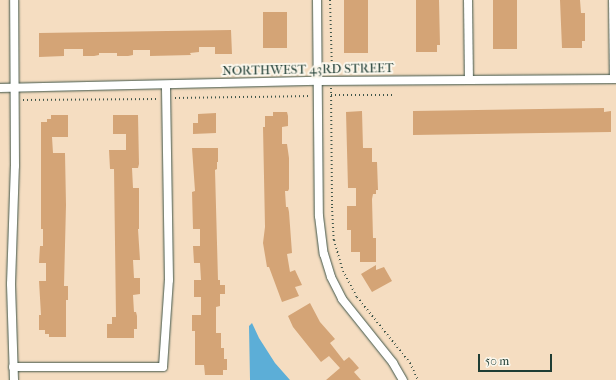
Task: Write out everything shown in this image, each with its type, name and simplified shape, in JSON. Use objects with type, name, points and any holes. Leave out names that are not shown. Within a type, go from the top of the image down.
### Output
[{"type":"street","points":[[14,0],[16,100],[11,284],[14,380]]},
{"type":"street","points":[[317,0],[319,216],[324,254],[331,277],[342,299],[393,363],[403,380]]},
{"type":"street","points":[[468,0],[469,80]]},
{"type":"street","points":[[613,0],[615,79]]},
{"type":"street","name":"NORTHWEST 43RD STREET","points":[[0,88],[318,81],[615,79]]},
{"type":"street","points":[[13,367],[163,366],[169,280],[166,85]]},
{"type":"path","points":[[330,0],[334,234],[343,271],[358,297],[410,363],[418,380]]},
{"type":"path","points":[[16,100],[392,95]]},
{"type":"water","points":[[252,323],[259,338],[275,363],[290,380],[250,380],[249,326]]},
{"type":"building","points":[[344,0],[368,0],[368,53],[344,53]]},
{"type":"building","points":[[416,0],[439,0],[440,45],[437,45],[437,52],[416,52]]},
{"type":"building","points":[[493,0],[517,0],[517,49],[493,49]]},
{"type":"building","points":[[560,0],[580,0],[581,13],[585,13],[585,41],[582,41],[582,48],[562,48]]},
{"type":"building","points":[[263,12],[287,12],[287,48],[263,48]]},
{"type":"building","points":[[231,30],[232,54],[215,54],[215,47],[199,47],[199,52],[190,53],[191,55],[150,56],[150,50],[133,50],[133,55],[128,56],[117,56],[117,53],[99,53],[99,55],[94,56],[83,56],[83,49],[64,49],[64,56],[39,57],[39,33]]},
{"type":"building","points":[[604,108],[604,112],[611,111],[611,132],[413,135],[413,111]]},
{"type":"building","points":[[362,111],[363,148],[372,148],[372,162],[377,162],[378,190],[376,190],[376,194],[373,194],[372,199],[373,238],[376,238],[376,262],[360,262],[360,252],[351,252],[351,230],[347,230],[347,206],[356,206],[356,188],[348,188],[346,112]]},
{"type":"building","points":[[273,112],[287,112],[288,116],[288,126],[282,127],[282,144],[287,144],[289,158],[289,189],[288,191],[285,191],[286,207],[288,207],[289,212],[292,253],[287,254],[290,272],[295,270],[302,285],[295,287],[299,296],[282,302],[269,267],[267,267],[263,243],[265,227],[263,127],[265,127],[265,116],[273,116]]},
{"type":"building","points":[[216,113],[216,133],[193,134],[193,123],[198,123],[198,114]]},
{"type":"building","points":[[51,115],[68,115],[68,137],[52,137],[53,153],[65,153],[66,205],[64,286],[68,286],[68,300],[66,300],[66,337],[49,337],[49,334],[45,334],[45,330],[39,330],[39,315],[41,315],[39,281],[46,281],[46,263],[39,263],[40,246],[43,246],[43,229],[41,229],[41,122],[47,122],[47,119],[51,119]]},
{"type":"building","points":[[113,115],[138,115],[139,164],[138,168],[132,168],[133,188],[139,188],[138,229],[140,260],[133,260],[134,278],[140,278],[140,294],[133,295],[134,312],[136,312],[137,316],[137,329],[134,329],[134,338],[107,338],[107,324],[112,324],[112,317],[116,317],[114,169],[110,169],[109,150],[126,150],[126,134],[113,134]]},
{"type":"building","points":[[192,148],[218,148],[218,162],[217,169],[215,170],[218,280],[220,280],[220,285],[225,285],[225,294],[220,294],[220,306],[216,307],[216,333],[221,333],[221,348],[224,348],[224,359],[227,359],[227,370],[223,370],[223,375],[205,375],[204,365],[195,365],[195,331],[192,331],[192,315],[201,315],[201,297],[194,297],[194,280],[201,280],[200,263],[194,263],[193,246],[200,246],[200,229],[193,229],[192,192],[195,191]]},
{"type":"building","points":[[376,265],[376,270],[384,267],[392,281],[372,292],[361,274]]},
{"type":"building","points":[[310,303],[320,322],[335,339],[330,343],[344,361],[349,357],[359,368],[354,372],[361,380],[326,380],[340,368],[329,356],[321,362],[293,327],[288,316]]}]
